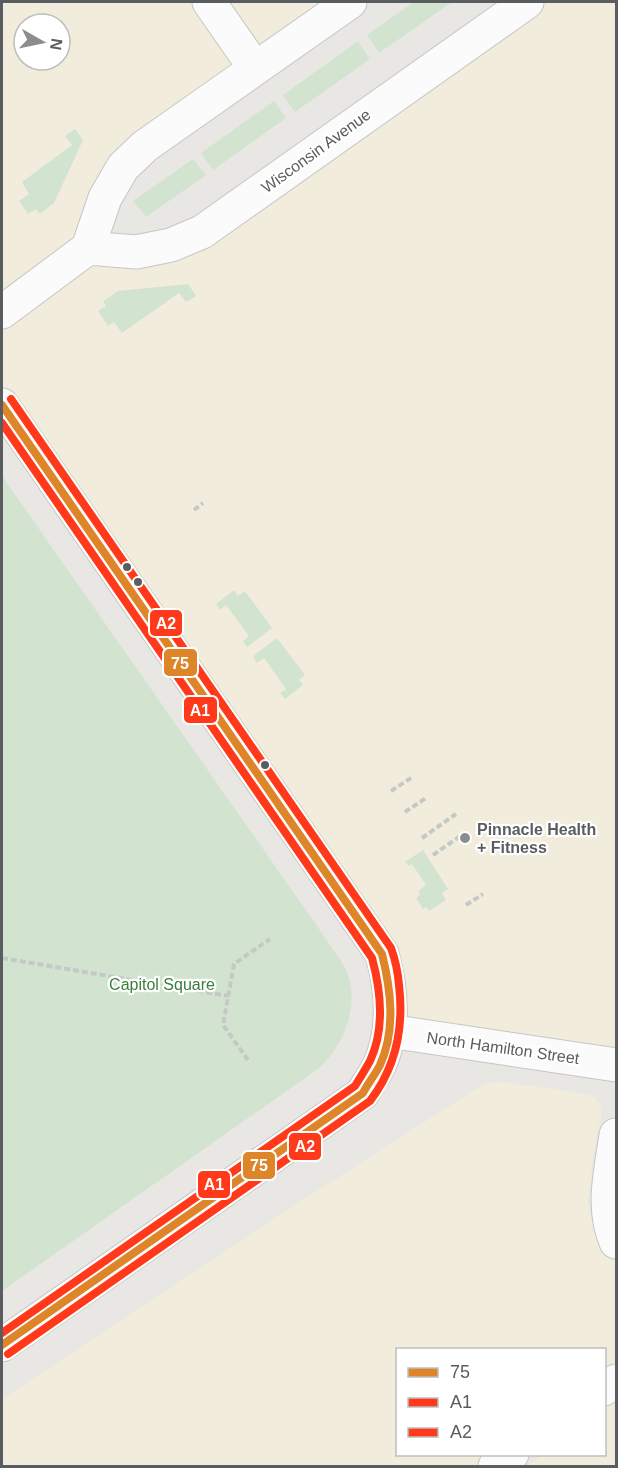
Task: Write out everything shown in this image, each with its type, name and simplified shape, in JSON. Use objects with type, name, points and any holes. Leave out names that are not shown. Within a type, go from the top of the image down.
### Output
[{"type":"street","points":[[209,2],[255,68]]},
{"type":"street","points":[[2,312],[88,248],[105,198],[123,167],[145,146],[350,2]]},
{"type":"street","name":"Wisconsin Avenue","points":[[88,248],[136,252],[171,245],[202,232],[527,2]]},
{"type":"street","points":[[2,405],[382,954],[388,974],[391,1001],[390,1031],[380,1065],[363,1092],[2,1345]]},
{"type":"street","name":"North Hamilton Street","points":[[390,1031],[616,1065]]},
{"type":"street","points":[[616,1136],[608,1206],[611,1229],[616,1242]]},
{"type":"street","points":[[495,1467],[511,1456]]},
{"type":"path","points":[[194,510],[203,503]]},
{"type":"path","points":[[391,791],[411,778]]},
{"type":"path","points":[[405,812],[426,798]]},
{"type":"path","points":[[422,838],[456,814]]},
{"type":"path","points":[[433,855],[459,837]]},
{"type":"path","points":[[466,905],[483,894]]},
{"type":"path","points":[[248,1060],[223,1026],[228,996],[234,964],[270,939]]},
{"type":"path","points":[[2,958],[228,996]]},
{"type":"shaded area","points":[[2,2],[350,2],[145,146],[88,248],[171,245],[527,2],[616,2],[616,1065],[389,1031],[388,974],[2,405]]},
{"type":"shaded area","points":[[506,1082],[589,1095],[599,1102],[601,1107],[588,1203],[591,1220],[616,1260],[616,1466],[526,1466],[541,1456],[606,1456],[606,1348],[396,1348],[396,1456],[493,1456],[478,1466],[2,1466],[2,1400],[306,1198],[488,1083]]},
{"type":"green space","points":[[414,2],[452,2],[379,53],[367,35]]},
{"type":"green space","points":[[358,41],[370,59],[295,112],[283,95]]},
{"type":"green space","points":[[274,101],[286,118],[213,170],[201,153]]},
{"type":"green space","points":[[75,129],[83,140],[54,203],[40,214],[36,209],[28,214],[19,201],[29,194],[22,182],[72,145],[65,136]]},
{"type":"green space","points":[[193,159],[206,175],[146,217],[133,201]]},
{"type":"green space","points":[[188,284],[196,296],[186,302],[179,293],[122,333],[114,322],[108,326],[98,311],[106,306],[103,301],[118,291]]},
{"type":"green space","name":"Capitol Square","points":[[2,476],[340,959],[351,985],[352,998],[347,1025],[342,1037],[318,1069],[2,1291]]},
{"type":"green space","points":[[234,590],[238,596],[245,591],[272,628],[247,647],[243,641],[249,636],[226,605],[220,610],[216,604]]},
{"type":"green space","points":[[277,638],[305,675],[299,680],[303,685],[285,699],[280,693],[286,689],[264,658],[257,663],[253,656]]},
{"type":"green space","points":[[423,850],[448,889],[442,893],[446,900],[429,911],[426,907],[423,909],[416,898],[420,895],[418,891],[426,885],[412,864],[409,866],[405,862]]},
{"type":"transit line","name":"A2","points":[[8,1354],[370,1101],[392,1060],[400,1016],[399,980],[391,948],[11,399]]},
{"type":"transit line","name":"75","points":[[2,405],[382,954],[390,996],[390,1024],[385,1052],[363,1093],[2,1345]]},
{"type":"transit line","name":"A1","points":[[2,423],[372,958],[378,984],[380,1010],[375,1049],[355,1086],[2,1333]]},
{"type":"place","name":"Pinnacle Health + Fitness","points":[[465,838]]}]
